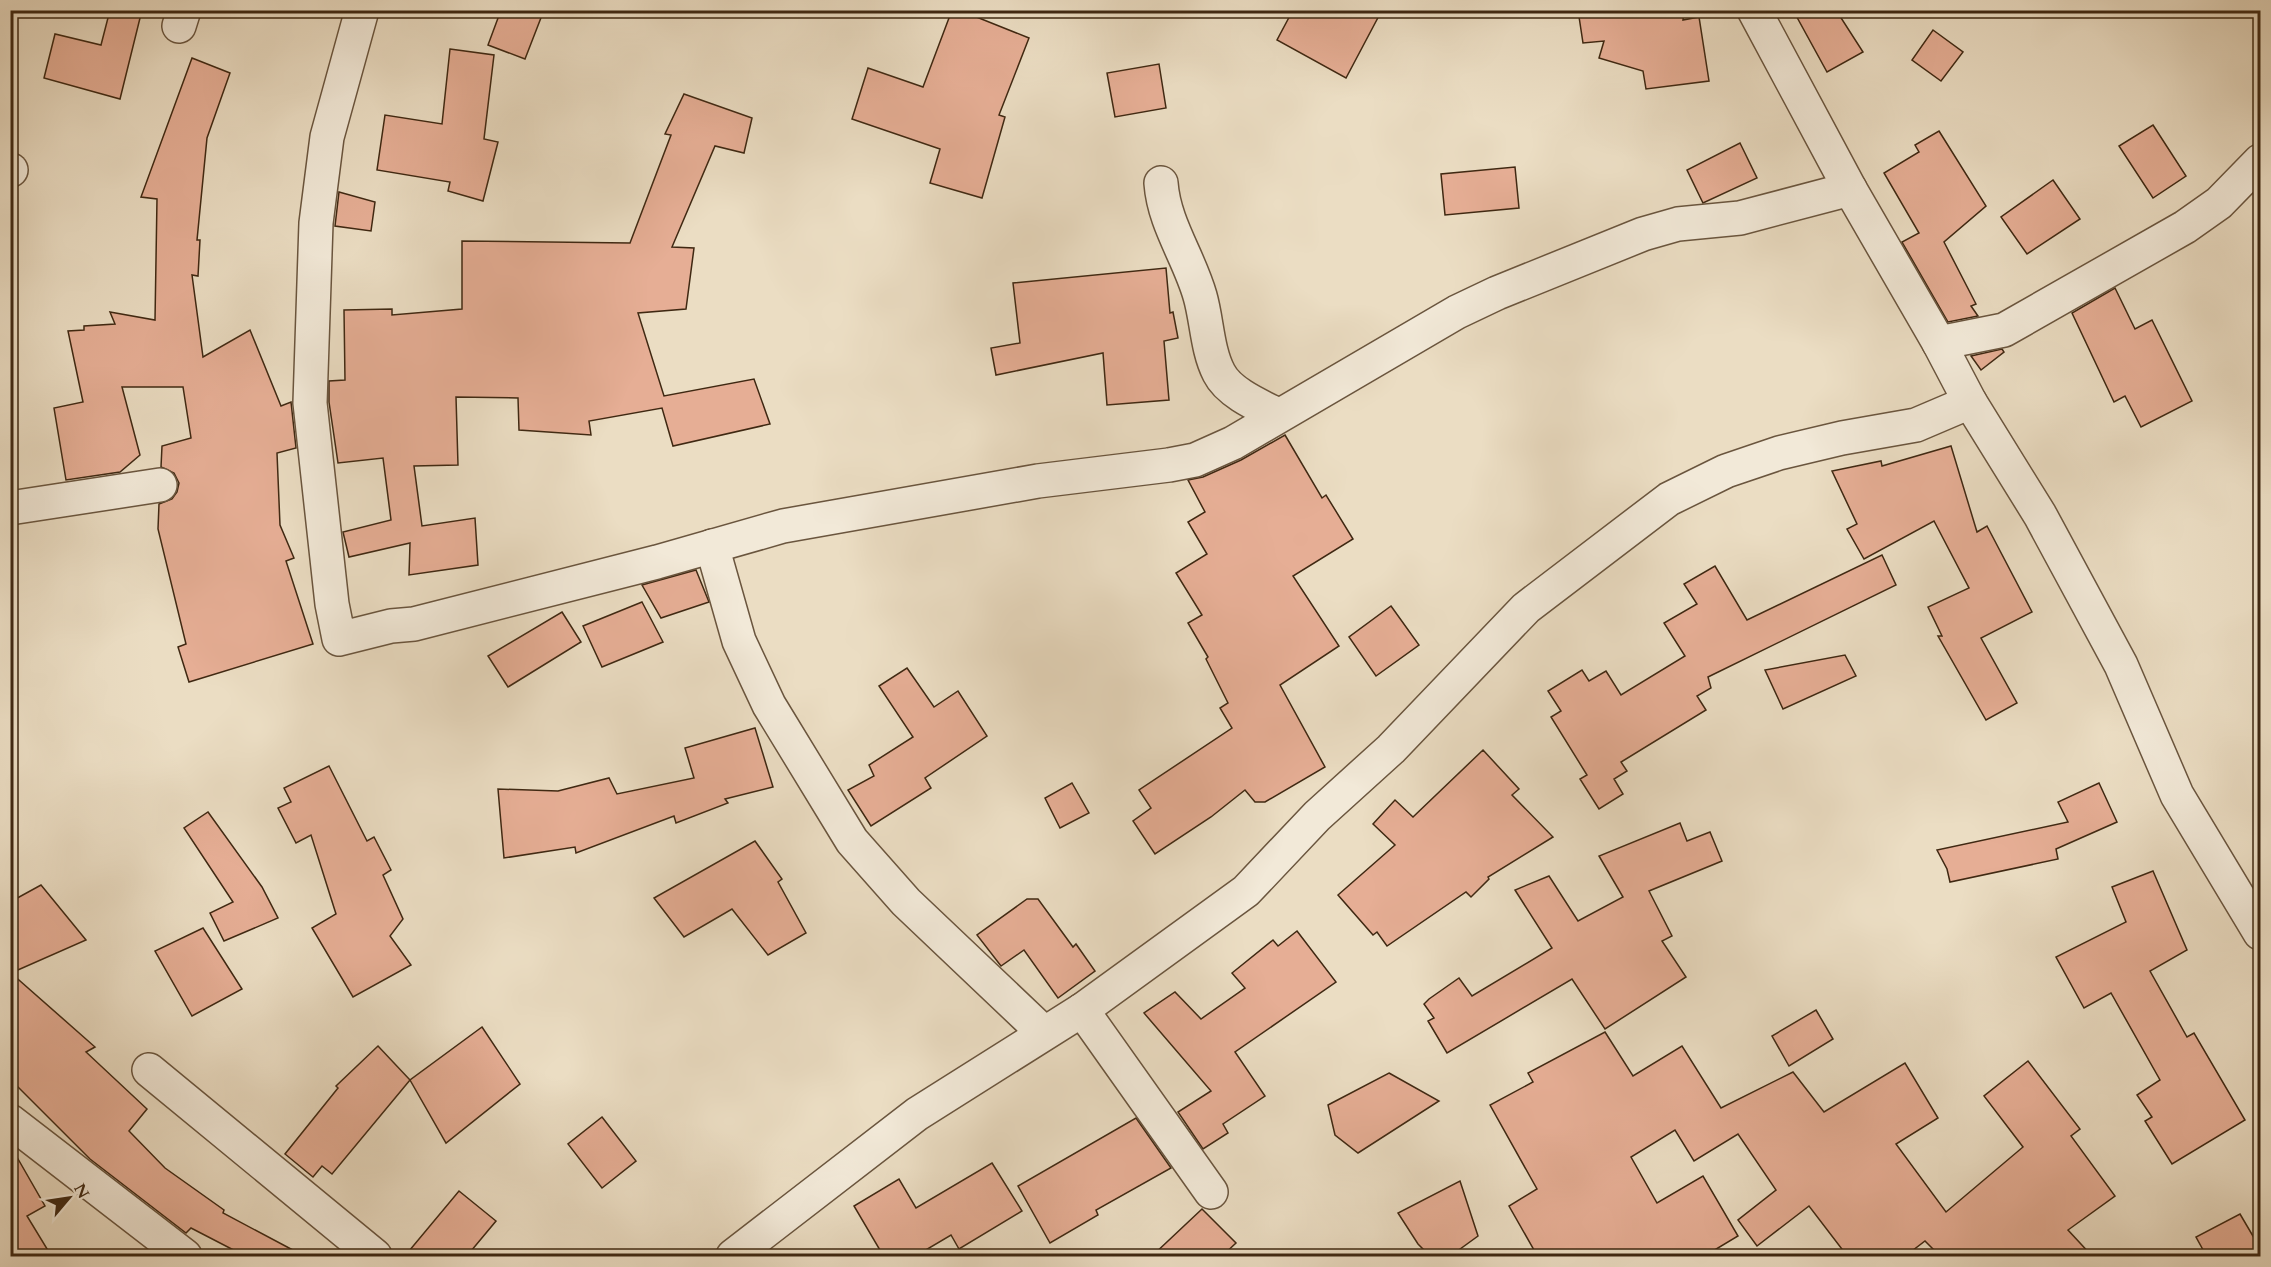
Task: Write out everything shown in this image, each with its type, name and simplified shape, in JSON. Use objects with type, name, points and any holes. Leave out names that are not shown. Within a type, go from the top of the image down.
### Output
[{"type":"street","points":[[362,10],[327,137],[315,234],[309,403],[332,604],[339,639],[392,626],[414,624],[806,522],[1038,481],[1195,460],[1213,453],[1457,312],[1497,293],[1643,234],[1678,225],[1740,218],[1850,189]]},
{"type":"street","points":[[1754,10],[1850,189],[1939,343],[1970,402],[2040,515],[2121,665],[2177,795],[2260,933]]},
{"type":"street","points":[[1939,343],[2004,330],[2185,227],[2219,203],[2260,161]]},
{"type":"street","points":[[1161,183],[1166,215],[1190,266],[1200,296],[1219,374],[1252,402],[1278,415]]},
{"type":"street","points":[[733,1257],[917,1114],[1082,1010],[1246,891],[1317,816],[1391,749],[1526,608],[1669,500],[1726,471],[1768,457],[1842,438],[1916,425],[1970,402]]},
{"type":"street","points":[[10,508],[160,485]]},
{"type":"street","points":[[712,546],[739,640],[769,705],[852,841],[906,902],[1044,1032]]},
{"type":"street","points":[[1082,1010],[1211,1192]]},
{"type":"street","points":[[149,1070],[375,1257]]},
{"type":"street","points":[[10,1121],[185,1257]]},
{"type":"building","points":[[110,10],[142,10],[120,99],[44,78],[55,34],[101,45]]},
{"type":"building","points":[[501,10],[544,10],[525,59],[488,45]]},
{"type":"building","points":[[952,10],[959,10],[1029,38],[999,115],[1005,117],[982,198],[930,183],[940,149],[852,119],[868,68],[923,87]]},
{"type":"building","points":[[1293,10],[1382,10],[1346,78],[1277,40]]},
{"type":"building","points":[[1578,10],[1684,10],[1683,20],[1699,17],[1709,81],[1646,89],[1643,71],[1599,58],[1604,41],[1583,43]]},
{"type":"building","points":[[1793,10],[1836,10],[1863,52],[1827,72]]},
{"type":"building","points":[[1933,30],[1963,52],[1941,81],[1912,60]]},
{"type":"building","points":[[450,49],[494,55],[484,139],[498,142],[483,201],[448,191],[450,182],[377,170],[385,115],[442,124]]},
{"type":"building","points":[[192,58],[230,73],[207,138],[197,240],[200,240],[198,276],[192,275],[203,357],[250,330],[281,406],[291,402],[296,448],[277,453],[280,525],[294,558],[286,561],[313,644],[189,682],[178,647],[186,644],[158,529],[159,504],[172,499],[179,483],[174,473],[161,467],[162,446],[191,438],[183,387],[122,387],[140,455],[120,472],[66,480],[54,408],[83,402],[68,331],[84,330],[84,326],[115,324],[110,312],[155,320],[157,199],[141,197]]},
{"type":"building","points":[[1159,64],[1166,108],[1115,117],[1107,73]]},
{"type":"building","points":[[684,94],[752,118],[744,153],[715,146],[672,247],[694,248],[686,309],[638,313],[664,396],[754,379],[770,424],[673,446],[662,408],[589,421],[591,435],[519,430],[518,398],[456,397],[458,465],[414,466],[422,526],[475,518],[478,565],[409,575],[410,543],[349,557],[343,532],[391,520],[383,458],[338,463],[329,402],[329,381],[345,380],[344,310],[392,309],[392,315],[462,309],[462,241],[630,243],[671,135],[665,134]]},
{"type":"building","points":[[2153,125],[2186,176],[2153,198],[2119,146]]},
{"type":"building","points":[[1939,131],[1986,206],[1944,242],[1976,304],[1971,306],[1978,316],[1948,322],[1902,242],[1919,233],[1884,173],[1919,152],[1915,145]]},
{"type":"building","points":[[1740,143],[1757,178],[1703,203],[1687,170]]},
{"type":"building","points":[[1515,167],[1519,208],[1445,215],[1441,174]]},
{"type":"building","points":[[2053,180],[2080,219],[2027,254],[2001,217]]},
{"type":"building","points":[[339,192],[375,202],[371,231],[335,226]]},
{"type":"building","points":[[1166,268],[1170,313],[1173,312],[1178,338],[1164,341],[1169,400],[1107,405],[1103,353],[996,375],[991,348],[1020,343],[1013,283]]},
{"type":"building","points":[[2115,288],[2135,329],[2152,320],[2192,401],[2141,427],[2125,396],[2114,402],[2072,313]]},
{"type":"building","points":[[2002,349],[2004,352],[1981,370],[1971,356]]},
{"type":"building","points":[[1285,435],[1322,498],[1326,495],[1353,539],[1293,576],[1339,646],[1280,685],[1325,767],[1265,802],[1255,802],[1245,790],[1211,817],[1155,854],[1133,821],[1151,808],[1139,790],[1232,728],[1220,708],[1228,703],[1206,659],[1208,657],[1188,623],[1202,615],[1176,573],[1207,554],[1188,522],[1205,512],[1188,480],[1203,477],[1241,460]]},
{"type":"building","points":[[1951,446],[1977,532],[1987,526],[2032,612],[1981,638],[2017,703],[1986,720],[1938,636],[1942,636],[1928,607],[1969,588],[1934,521],[1864,559],[1847,529],[1857,524],[1832,471],[1881,461],[1882,466]]},
{"type":"building","points":[[1882,555],[1896,585],[1708,677],[1711,688],[1697,696],[1706,710],[1621,762],[1627,771],[1614,779],[1623,794],[1599,809],[1580,779],[1587,775],[1551,717],[1561,711],[1548,691],[1582,670],[1589,681],[1606,671],[1621,695],[1685,656],[1664,623],[1697,604],[1684,584],[1715,566],[1747,620]]},
{"type":"building","points":[[696,570],[709,602],[661,618],[642,585]]},
{"type":"building","points":[[642,602],[663,642],[602,667],[583,626]]},
{"type":"building","points":[[1391,606],[1419,645],[1376,676],[1349,637]]},
{"type":"building","points":[[562,612],[581,642],[508,687],[488,656]]},
{"type":"building","points":[[1845,655],[1856,676],[1783,709],[1765,670]]},
{"type":"building","points":[[907,668],[934,707],[958,691],[987,736],[925,778],[931,788],[871,826],[848,790],[874,776],[869,765],[913,737],[879,686]]},
{"type":"building","points":[[755,728],[773,787],[725,799],[728,803],[676,823],[674,816],[576,853],[575,847],[504,858],[498,789],[558,791],[609,778],[617,794],[694,778],[685,748]]},
{"type":"building","points":[[1483,750],[1519,789],[1512,795],[1553,837],[1488,877],[1489,879],[1471,897],[1466,892],[1387,946],[1377,932],[1373,935],[1338,895],[1395,845],[1373,824],[1395,800],[1413,817]]},
{"type":"building","points":[[329,766],[367,841],[374,837],[391,870],[383,875],[403,919],[390,936],[411,965],[353,997],[312,928],[336,914],[311,835],[296,843],[278,808],[291,802],[284,788]]},
{"type":"building","points":[[1072,783],[1089,813],[1060,828],[1045,798]]},
{"type":"building","points":[[2099,783],[2117,822],[2056,849],[2058,859],[1950,882],[1947,869],[1937,850],[2068,822],[2058,802]]},
{"type":"building","points":[[208,812],[262,887],[278,918],[224,941],[210,913],[233,902],[184,828]]},
{"type":"building","points":[[1680,823],[1687,841],[1710,832],[1722,861],[1649,891],[1672,936],[1662,941],[1686,977],[1605,1029],[1572,979],[1447,1053],[1428,1021],[1434,1018],[1424,1004],[1429,999],[1459,978],[1472,996],[1552,948],[1515,890],[1549,876],[1578,921],[1623,897],[1599,856]]},
{"type":"building","points":[[755,841],[782,879],[778,882],[806,933],[768,955],[732,909],[684,937],[654,898]]},
{"type":"building","points":[[2153,871],[2187,950],[2150,971],[2187,1037],[2194,1033],[2245,1120],[2172,1164],[2145,1121],[2152,1117],[2137,1095],[2160,1080],[2111,993],[2084,1008],[2056,957],[2126,922],[2112,887]]},
{"type":"building","points":[[41,885],[86,940],[11,973],[95,1047],[86,1052],[147,1109],[129,1131],[165,1168],[224,1210],[223,1213],[306,1257],[247,1257],[191,1228],[186,1233],[90,1159],[10,1079],[10,902]]},
{"type":"building","points":[[1027,899],[1038,899],[1073,947],[1076,944],[1095,971],[1058,998],[1024,950],[1001,966],[977,935]]},
{"type":"building","points":[[203,928],[242,989],[192,1016],[155,951]]},
{"type":"building","points":[[1297,931],[1336,982],[1235,1052],[1265,1096],[1223,1124],[1228,1133],[1203,1149],[1178,1112],[1211,1091],[1144,1013],[1175,992],[1201,1019],[1245,988],[1232,973],[1273,940],[1278,946]]},
{"type":"building","points":[[1816,1010],[1833,1039],[1789,1066],[1772,1036]]},
{"type":"building","points":[[482,1027],[520,1084],[446,1143],[410,1080]]},
{"type":"building","points":[[1605,1032],[1633,1076],[1682,1046],[1721,1108],[1793,1072],[1824,1112],[1905,1063],[1938,1118],[1896,1144],[1946,1212],[2023,1147],[1984,1096],[2028,1061],[2080,1129],[2071,1136],[2115,1196],[2068,1230],[2093,1257],[1941,1257],[1925,1241],[1904,1257],[1848,1257],[1809,1206],[1757,1246],[1738,1220],[1776,1190],[1738,1134],[1694,1161],[1675,1130],[1631,1157],[1657,1203],[1703,1176],[1738,1236],[1703,1257],[1538,1257],[1509,1206],[1537,1189],[1490,1105],[1533,1082],[1528,1073]]},
{"type":"building","points":[[378,1046],[410,1080],[332,1174],[322,1166],[313,1177],[285,1154],[338,1088],[336,1086]]},
{"type":"building","points":[[1389,1073],[1439,1101],[1358,1153],[1335,1135],[1328,1105]]},
{"type":"building","points":[[602,1117],[636,1161],[602,1188],[568,1144]]},
{"type":"building","points":[[1136,1118],[1171,1168],[1096,1210],[1098,1215],[1050,1243],[1018,1186]]},
{"type":"building","points":[[10,1145],[45,1206],[27,1216],[52,1257],[10,1257]]},
{"type":"building","points":[[992,1163],[1022,1211],[959,1249],[951,1235],[914,1257],[884,1257],[854,1206],[899,1179],[916,1208]]},
{"type":"building","points":[[1460,1181],[1478,1236],[1449,1257],[1431,1257],[1418,1244],[1398,1213]]},
{"type":"building","points":[[459,1191],[496,1221],[466,1257],[404,1257]]},
{"type":"building","points":[[1202,1209],[1236,1243],[1221,1257],[1151,1257]]},
{"type":"building","points":[[2240,1214],[2260,1248],[2260,1257],[2207,1257],[2196,1237]]}]
